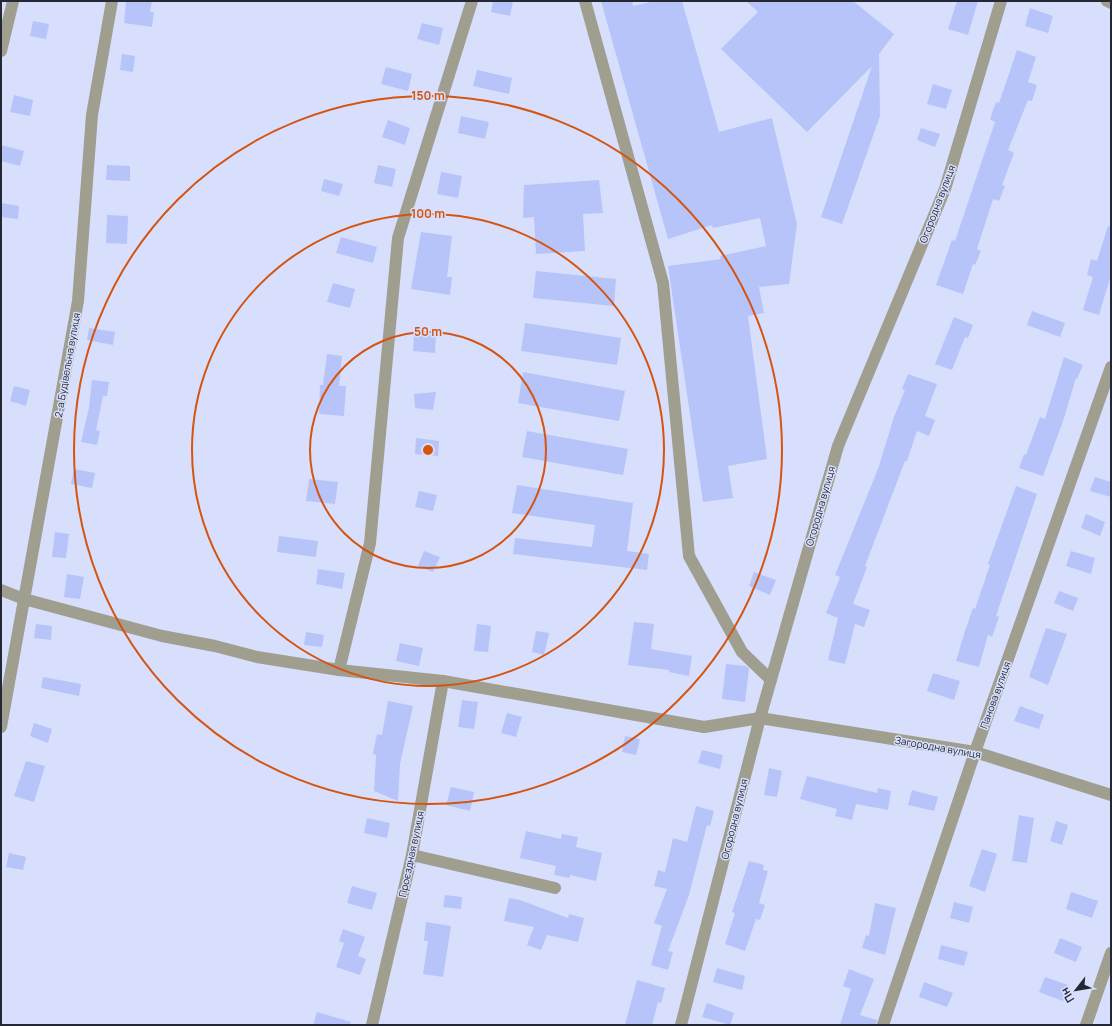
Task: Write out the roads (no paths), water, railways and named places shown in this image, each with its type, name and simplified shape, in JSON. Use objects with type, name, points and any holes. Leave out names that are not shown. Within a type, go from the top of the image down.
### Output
[{"type":"street","points":[[1,51],[13,1]]},
{"type":"street","name":"2-а Будівельна вулиця","points":[[1,727],[78,301],[92,115],[112,1]]},
{"type":"street","points":[[339,670],[370,543],[398,238],[472,1]]},
{"type":"street","points":[[585,1],[663,283],[689,556],[742,652],[771,680]]},
{"type":"street","name":"Огородна вулиця","points":[[681,1025],[760,718],[838,446],[945,189],[1001,1]]},
{"type":"street","points":[[1107,1],[1111,3]]},
{"type":"street","name":"Панова вулиця","points":[[883,1025],[975,752],[1107,395],[1111,367]]},
{"type":"street","name":"Загородна вулиця","points":[[1,590],[24,600],[162,636],[215,646],[257,657],[339,670],[443,681],[704,727],[760,718],[975,752],[1111,794]]},
{"type":"street","name":"Проєздная вулиця","points":[[372,1025],[412,855],[443,681]]},
{"type":"street","points":[[412,855],[555,888]]},
{"type":"street","points":[[1086,1025],[1111,952]]}]
